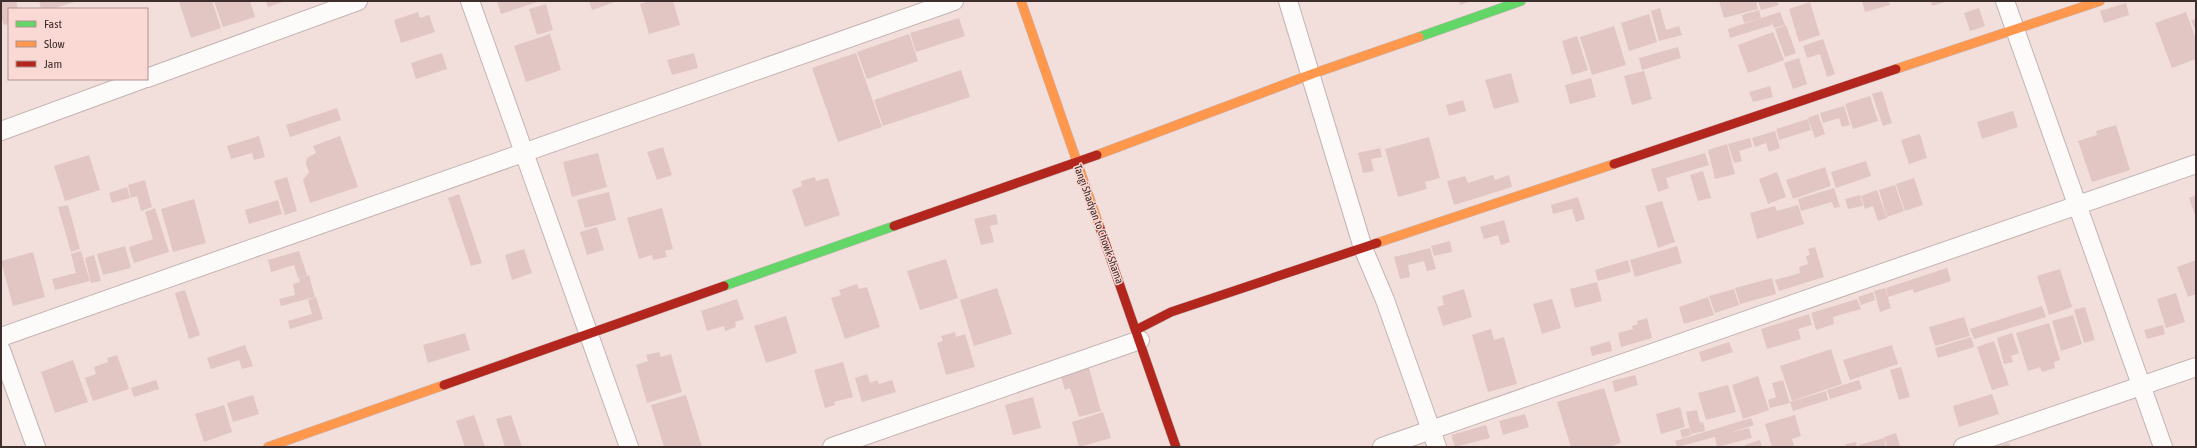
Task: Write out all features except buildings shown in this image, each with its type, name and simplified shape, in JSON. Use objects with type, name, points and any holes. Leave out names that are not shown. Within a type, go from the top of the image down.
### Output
[{"type":"street","points":[[148,78],[358,1]]},
{"type":"street","points":[[470,1],[629,447]]},
{"type":"street","points":[[1,337],[954,1]]},
{"type":"street","name":"Tangi Shadyan to Chowk Shama","points":[[1021,1],[1176,447]]},
{"type":"street","points":[[1288,1],[1312,74],[1363,248],[1385,300],[1434,439]]},
{"type":"street","points":[[268,447],[1077,162],[1312,74],[1521,1]]},
{"type":"street","points":[[2005,1],[2163,447]]},
{"type":"street","points":[[832,447],[1138,335],[1171,312],[2015,31],[2100,1]]},
{"type":"street","points":[[1,131],[140,80]]},
{"type":"street","points":[[1382,447],[1434,439],[2196,164]]},
{"type":"street","points":[[1,350],[36,447]]},
{"type":"street","points":[[1963,447],[2196,368]]},
{"type":"traffic: fast","points":[[1419,37],[1521,1]]},
{"type":"traffic: fast","points":[[724,286],[894,226]]},
{"type":"traffic: slow","points":[[1021,1],[1100,228]]},
{"type":"traffic: slow","points":[[1896,69],[2100,1]]},
{"type":"traffic: slow","points":[[1097,155],[1312,74],[1419,37]]},
{"type":"traffic: slow","points":[[1377,243],[1614,164]]},
{"type":"traffic: slow","points":[[268,447],[444,385]]},
{"type":"traffic: jam","points":[[1614,164],[1896,69]]},
{"type":"traffic: jam","points":[[894,226],[1097,155]]},
{"type":"traffic: jam","points":[[1100,228],[1176,447]]},
{"type":"traffic: jam","points":[[1136,330],[1171,312],[1377,243]]},
{"type":"traffic: jam","points":[[444,385],[724,286]]}]
